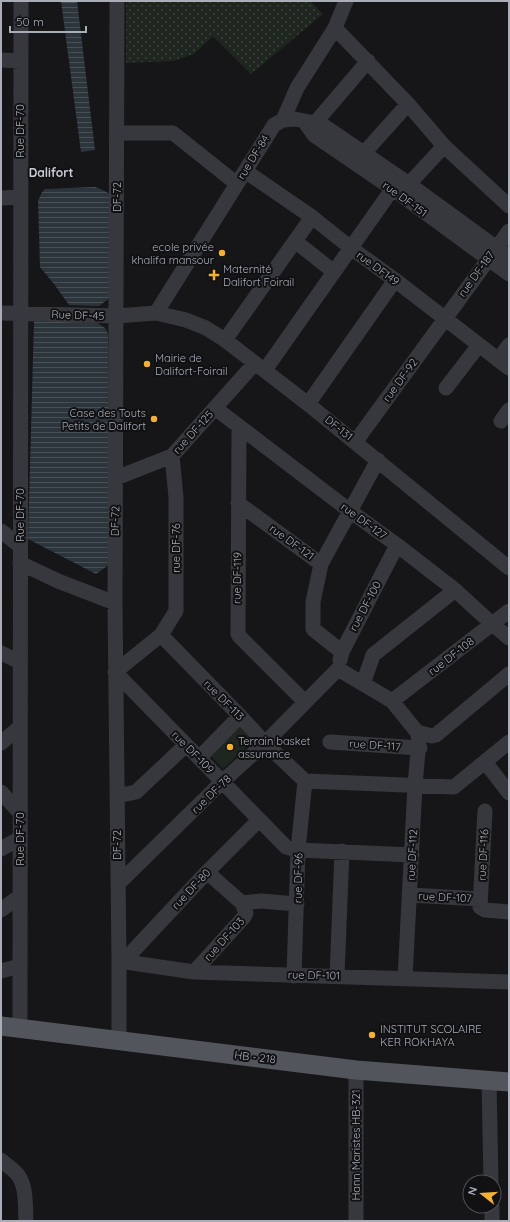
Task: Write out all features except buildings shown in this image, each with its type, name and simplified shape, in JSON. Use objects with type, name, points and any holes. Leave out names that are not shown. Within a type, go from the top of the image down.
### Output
[{"type":"main road","name":"HB - 218","points":[[1,1026],[356,1070],[509,1082]]},
{"type":"street","name":"Rue DF-70","points":[[20,1028],[21,1]]},
{"type":"street","name":"DF-72","points":[[117,1],[115,672],[118,884],[124,961],[119,1041]]},
{"type":"street","name":"rue DF-84","points":[[156,313],[274,125],[283,120],[297,88],[335,28],[346,1]]},
{"type":"street","points":[[335,28],[408,104],[444,146],[509,206]]},
{"type":"street","points":[[1,60],[20,61]]},
{"type":"street","points":[[309,122],[368,61]]},
{"type":"street","points":[[364,153],[408,104]]},
{"type":"street","name":"rue DF-151","points":[[283,120],[294,119],[321,124],[364,153],[400,184],[492,253],[509,274]]},
{"type":"street","name":"rue DF-151","points":[[309,122],[314,135],[400,184]]},
{"type":"street","points":[[117,133],[173,133],[237,184]]},
{"type":"street","name":"rue DF-125","points":[[116,478],[172,456],[215,408],[260,366],[334,272],[400,184],[444,146]]},
{"type":"street","name":"rue DF149","points":[[245,171],[312,217],[503,364]]},
{"type":"street","points":[[1,198],[20,197]]},
{"type":"street","points":[[225,340],[312,217]]},
{"type":"street","name":"rue DF-187","points":[[444,318],[509,231]]},
{"type":"street","points":[[295,241],[334,272]]},
{"type":"street","name":"rue DF-151","points":[[492,253],[509,257]]},
{"type":"street","points":[[308,404],[395,280]]},
{"type":"street","name":"Rue DF-45","points":[[1,313],[116,316],[156,313]]},
{"type":"street","name":"DF-131","points":[[156,313],[194,322],[225,340],[356,441],[509,568]]},
{"type":"street","name":"rue DF-92","points":[[356,441],[444,318]]},
{"type":"street","points":[[446,388],[479,345]]},
{"type":"street","points":[[503,364],[509,345]]},
{"type":"street","name":"rue DF-127","points":[[215,408],[455,590],[509,638]]},
{"type":"street","name":"rue DF-119","points":[[239,426],[238,634],[240,638],[305,702]]},
{"type":"street","name":"rue DF-76","points":[[115,672],[161,635],[176,611],[176,497],[172,456]]},
{"type":"street","points":[[321,564],[378,460]]},
{"type":"street","name":"rue DF-121","points":[[238,503],[321,564],[313,602],[313,629],[342,652]]},
{"type":"street","points":[[1,530],[20,546]]},
{"type":"street","name":"rue DF-100","points":[[338,669],[342,652],[397,545]]},
{"type":"street","points":[[20,563],[58,582],[115,603]]},
{"type":"street","points":[[363,684],[373,655],[455,590]]},
{"type":"street","name":"rue DF-108","points":[[392,701],[509,611]]},
{"type":"street","name":"rue DF-113","points":[[161,635],[265,743],[305,781]]},
{"type":"street","points":[[2,654],[20,662]]},
{"type":"street","points":[[338,669],[392,701],[417,732],[432,736],[436,735],[509,674]]},
{"type":"street","name":"rue DF-78","points":[[118,884],[223,781],[265,743],[338,669]]},
{"type":"street","name":"rue DF-109","points":[[115,672],[223,781],[259,820],[293,849]]},
{"type":"street","points":[[199,758],[240,716]]},
{"type":"street","points":[[1,743],[20,727]]},
{"type":"street","name":"rue DF-112","points":[[405,978],[416,785],[420,748],[417,732]]},
{"type":"street","name":"rue DF-117","points":[[330,742],[420,748]]},
{"type":"street","points":[[305,781],[454,787],[509,742]]},
{"type":"street","points":[[117,796],[136,792],[186,745]]},
{"type":"street","points":[[485,762],[509,793]]},
{"type":"street","name":"rue DF-96","points":[[294,976],[297,904],[293,849],[305,781]]},
{"type":"street","points":[[1,792],[20,813]]},
{"type":"street","name":"rue DF-116","points":[[480,899],[485,811]]},
{"type":"street","name":"rue DF-80","points":[[124,961],[259,820]]},
{"type":"street","points":[[1,849],[20,838]]},
{"type":"street","points":[[293,849],[412,855]]},
{"type":"street","points":[[337,976],[342,851]]},
{"type":"street","name":"rue DF-103","points":[[194,972],[246,913],[242,903],[208,872]]},
{"type":"street","name":"rue DF-107","points":[[410,895],[480,899]]},
{"type":"street","points":[[1,910],[20,896]]},
{"type":"street","points":[[480,899],[480,907],[482,909],[509,912]]},
{"type":"street","points":[[242,903],[261,901],[297,904]]},
{"type":"street","name":"rue DF-101","points":[[124,961],[194,972],[509,982]]},
{"type":"street","points":[[1,971],[20,966]]},
{"type":"street","name":"Hann Maristes HB-321","points":[[356,1070],[356,1221]]},
{"type":"street","points":[[489,1081],[491,1174]]},
{"type":"street","points":[[1,1160],[17,1174],[22,1182],[25,1194],[26,1221]]},
{"type":"shaded area","points":[[61,1],[77,1],[95,150],[81,152]]},
{"type":"shaded area","points":[[126,1],[310,1],[323,14],[251,74],[213,36],[194,54],[173,61],[126,63]]},
{"type":"shaded area","points":[[95,187],[111,195],[111,297],[99,306],[69,305],[40,267],[38,201],[45,189]]},
{"type":"shaded area","points":[[34,321],[98,323],[106,329],[108,334],[110,564],[96,574],[28,539]]},
{"type":"shaded area","name":"Terrain basket assurance","points":[[238,725],[253,741],[223,769],[208,753]]},
{"type":"place","name":"ecole privée khalifa mansour","points":[[222,253]]},
{"type":"place","name":"Maternité Dalifort Foirail","points":[[214,275]]},
{"type":"place","name":"Mairie de Dalifort-Foirail","points":[[147,364]]},
{"type":"place","name":"Case des Touts Petits de Dalifort","points":[[154,419]]},
{"type":"place","name":"Terrain basket assurance","points":[[230,747]]},
{"type":"place","name":"INSTITUT SCOLAIRE KER ROKHAYA","points":[[372,1035]]},
{"type":"district","name":"Dalifort","points":[[51,172]]}]
